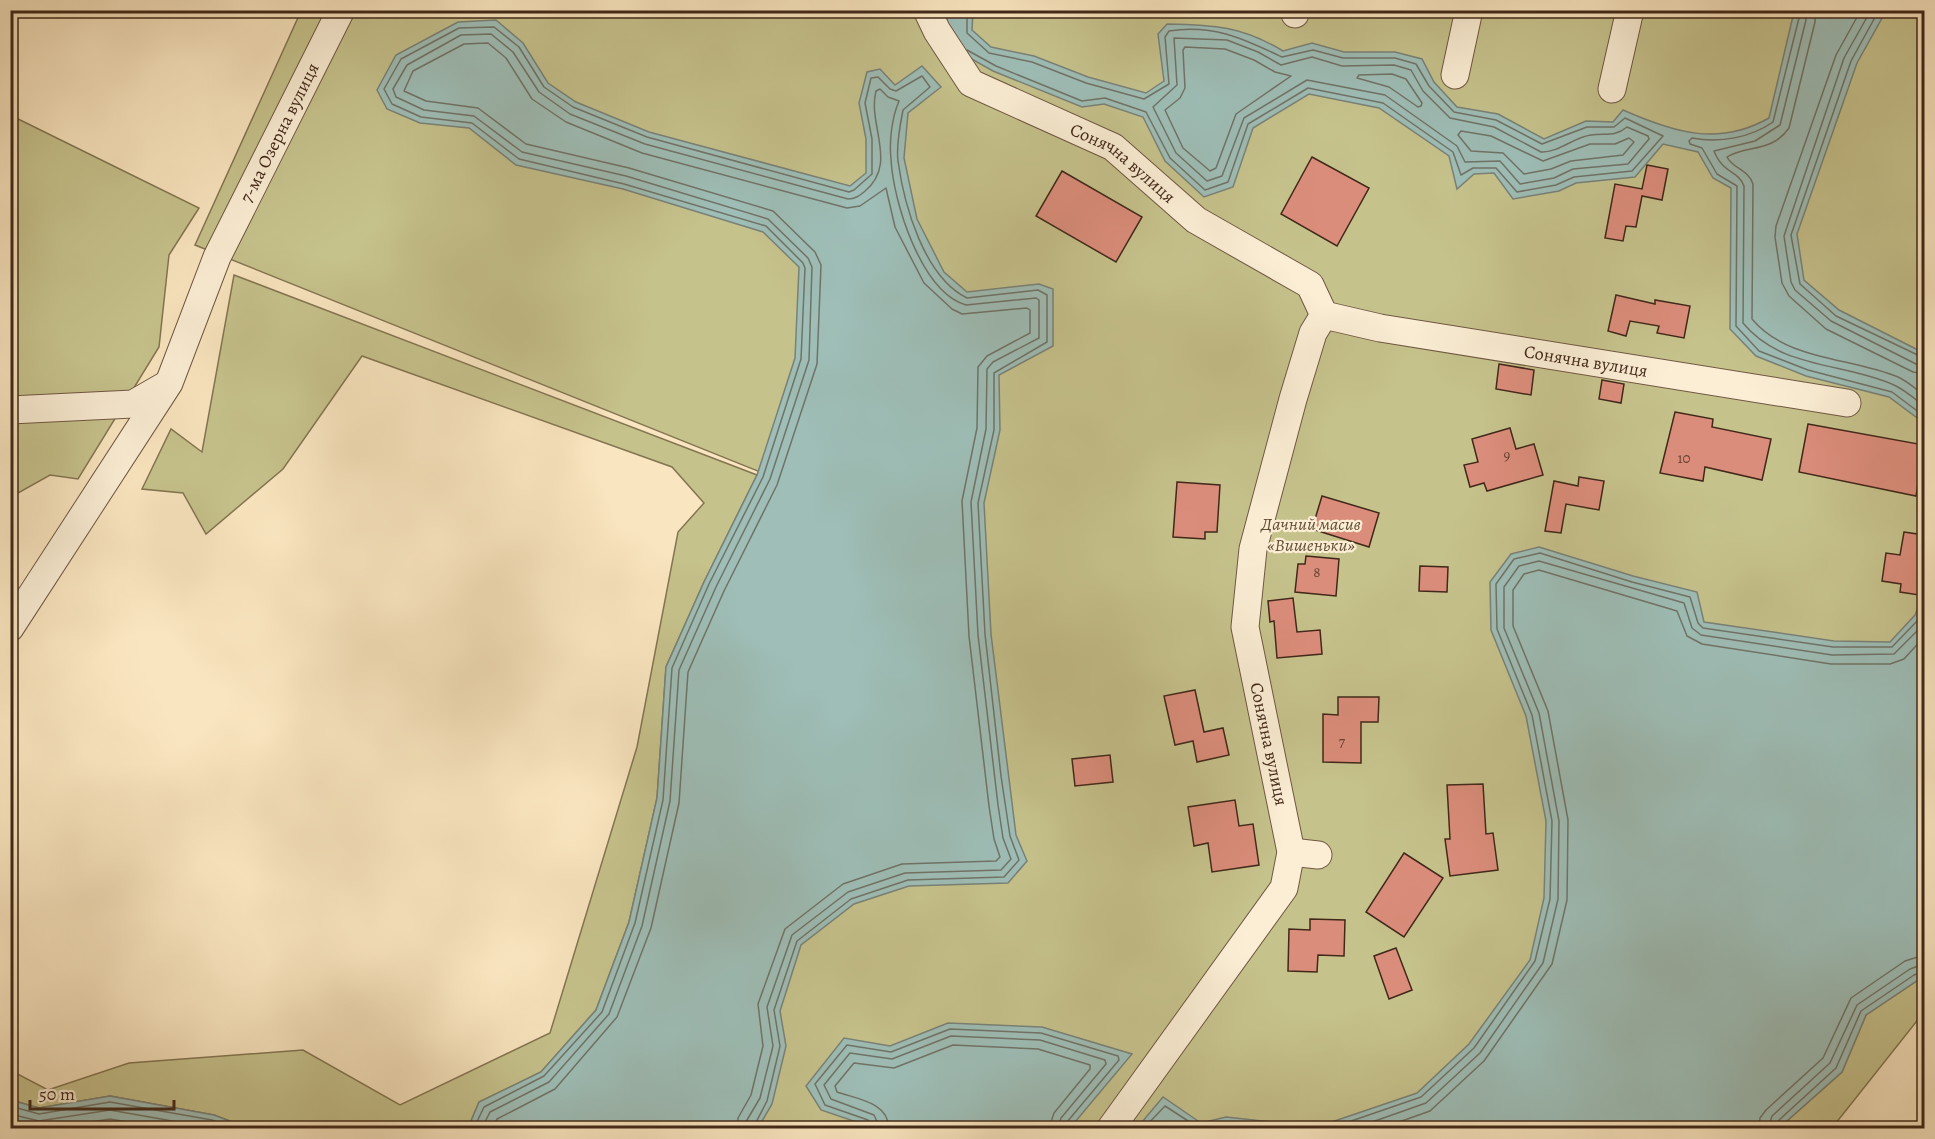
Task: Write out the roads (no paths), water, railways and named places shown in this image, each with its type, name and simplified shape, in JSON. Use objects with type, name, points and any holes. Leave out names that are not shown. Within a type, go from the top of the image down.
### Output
[{"type":"street","name":"7-ма Озерна вулиця","points":[[10,628],[169,383],[217,256],[340,10]]},
{"type":"street","name":"Сонячна вулиця","points":[[927,10],[937,31],[971,83],[1113,147],[1196,220],[1310,285],[1324,315]]},
{"type":"street","points":[[1455,75],[1469,10]]},
{"type":"street","points":[[1612,89],[1630,10]]},
{"type":"street","name":"Сонячна вулиця","points":[[1324,315],[1380,328],[1847,403]]},
{"type":"street","name":"Сонячна вулиця","points":[[1111,1128],[1284,888],[1305,854],[1245,627],[1253,549],[1299,377],[1313,333],[1324,315]]},
{"type":"street","points":[[10,410],[133,404],[169,383]]},
{"type":"water","points":[[945,11],[973,11],[972,30],[991,47],[1034,56],[1088,77],[1146,93],[1164,81],[1158,34],[1167,24],[1227,28],[1254,36],[1283,51],[1312,43],[1344,52],[1395,52],[1422,59],[1434,82],[1457,107],[1498,114],[1544,139],[1586,121],[1613,122],[1623,110],[1660,125],[1696,133],[1732,132],[1750,127],[1769,118],[1793,16],[1791,11],[1886,11],[1857,63],[1797,234],[1804,280],[1839,310],[1924,353],[1924,423],[1889,397],[1806,376],[1756,356],[1730,329],[1731,188],[1713,178],[1698,152],[1663,144],[1635,177],[1576,183],[1559,191],[1513,199],[1494,173],[1474,174],[1457,189],[1449,156],[1379,108],[1309,94],[1253,128],[1233,187],[1204,197],[1165,161],[1143,117],[1104,104],[1082,107],[993,71],[952,48]]},
{"type":"water","points":[[496,20],[523,43],[548,83],[576,102],[649,132],[850,186],[866,173],[866,139],[859,103],[867,72],[880,69],[895,85],[922,66],[941,87],[908,113],[904,158],[917,219],[944,272],[967,292],[1039,284],[1053,289],[1053,346],[999,375],[1000,430],[984,503],[991,634],[1016,835],[1027,861],[1008,883],[909,886],[854,904],[801,945],[780,1011],[786,1046],[772,1104],[758,1128],[468,1128],[479,1102],[541,1072],[596,1010],[629,922],[657,798],[666,667],[704,582],[757,475],[795,358],[799,267],[763,232],[623,189],[516,165],[469,128],[420,123],[387,109],[377,90],[396,55],[458,22]]},
{"type":"water","points":[[1539,547],[1633,576],[1697,592],[1704,622],[1834,641],[1890,642],[1915,615],[1924,593],[1924,976],[1866,1015],[1842,1072],[1779,1128],[1137,1128],[1163,1097],[1201,1123],[1226,1117],[1317,1127],[1417,1093],[1469,1044],[1530,960],[1544,898],[1546,821],[1526,716],[1491,630],[1490,582],[1511,554]]},
{"type":"water","points":[[948,1023],[1042,1027],[1132,1054],[1070,1128],[874,1128],[821,1110],[806,1086],[844,1038],[890,1046]]},
{"type":"water","points":[[110,1096],[214,1115],[248,1128],[11,1128],[11,1100],[39,1108]]},
{"type":"park label","name":"Дачний масив «Вишеньки»","points":[[1311,534]]}]
